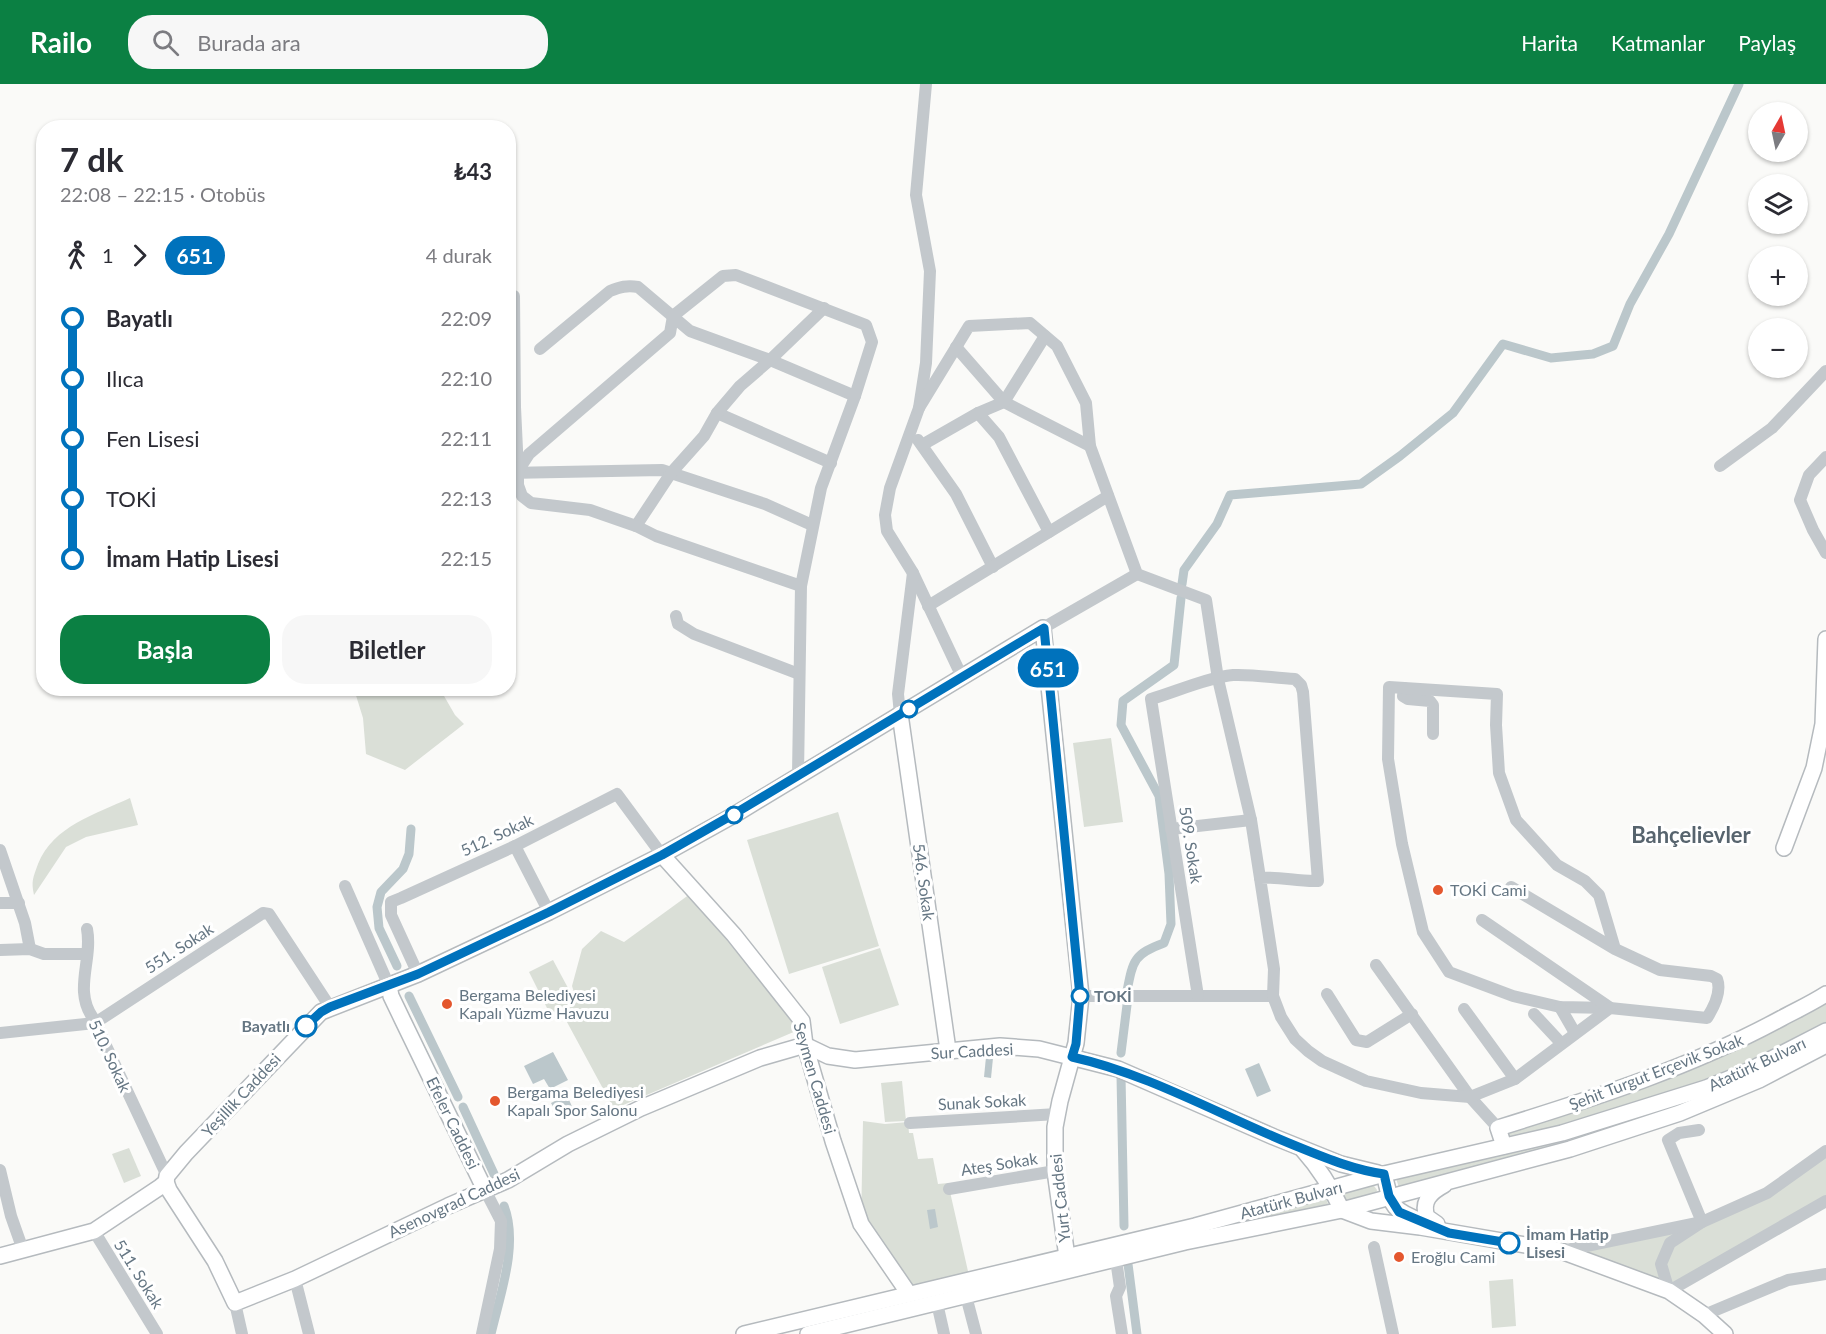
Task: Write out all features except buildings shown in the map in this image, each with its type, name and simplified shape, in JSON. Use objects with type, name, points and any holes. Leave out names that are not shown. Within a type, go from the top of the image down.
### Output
[{"type":"main road","points":[[900,714],[1044,628]]},
{"type":"main road","name":"Yurt Caddesi","points":[[1044,628],[1080,996],[1076,1044],[1057,1114],[1054,1172],[1067,1257]]},
{"type":"main road","points":[[1784,848],[1814,768],[1824,724],[1826,639]]},
{"type":"main road","name":"Yeşillik Caddesi","points":[[0,1256],[94,1231],[167,1179],[186,1153],[321,1012],[418,974],[662,855],[900,714]]},
{"type":"main road","name":"546. Sokak","points":[[900,714],[948,1050]]},
{"type":"main road","name":"Seymen Caddesi","points":[[662,855],[734,935],[802,1021],[805,1045],[838,1158],[861,1224],[909,1294]]},
{"type":"main road","name":"Efeler Caddesi","points":[[389,986],[399,1013],[485,1190]]},
{"type":"main road","name":"Şehit Turgut Erçevik Sokak","points":[[1498,1128],[1644,1080],[1743,1039],[1826,994]]},
{"type":"main road","name":"Atatürk Bulvarı","points":[[744,1334],[1196,1226],[1384,1174],[1562,1133],[1706,1088],[1748,1071],[1826,1030]]},
{"type":"main road","name":"Sur Caddesi","points":[[805,1045],[828,1056],[855,1060],[1000,1046],[1039,1049],[1118,1069],[1302,1149],[1364,1172],[1384,1174]]},
{"type":"main road","name":"Asenovgrad Caddesi","points":[[235,1303],[295,1279],[508,1180],[568,1144],[641,1108],[760,1058],[805,1045]]},
{"type":"main road","name":"Atatürk Bulvarı","points":[[808,1334],[852,1329],[937,1303],[1185,1242],[1342,1210],[1570,1149],[1680,1113],[1759,1080],[1826,1045]]},
{"type":"main road","points":[[1498,1128],[1504,1146]]},
{"type":"main road","name":"Sur Caddesi","points":[[1302,1149],[1333,1188]]},
{"type":"main road","points":[[1384,1174],[1389,1196],[1399,1212],[1449,1233]]},
{"type":"main road","name":"510. Sokak","points":[[167,1179],[174,1198],[215,1261],[235,1303]]},
{"type":"main road","points":[[1449,1233],[1427,1217],[1425,1204],[1436,1189],[1455,1179]]},
{"type":"main road","points":[[1333,1188],[1342,1210],[1371,1221],[1562,1251],[1670,1291],[1704,1315],[1725,1334]]},
{"type":"street","points":[[920,408],[926,363],[930,271],[916,195],[926,84]]},
{"type":"street","points":[[516,469],[529,454],[670,333],[673,316],[723,276],[736,275],[866,325],[872,342],[821,488],[801,586],[798,774]]},
{"type":"street","points":[[540,349],[610,291],[621,286],[638,287],[690,331],[770,360],[855,396]]},
{"type":"street","points":[[636,526],[671,473],[704,436],[717,413],[740,386],[824,308]]},
{"type":"street","points":[[962,677],[912,573],[887,531],[885,515],[890,488],[920,408],[969,326],[1030,323],[1057,346],[1086,403],[1089,446],[1137,574],[1206,600],[1218,679],[1251,820],[1274,969],[1273,996],[1281,1017],[1295,1039],[1322,1061],[1366,1081],[1391,1088],[1470,1097],[1515,1079],[1610,1008]]},
{"type":"street","points":[[922,445],[978,413],[1004,402],[1045,336]]},
{"type":"street","points":[[956,347],[1004,402],[1089,446]]},
{"type":"street","points":[[1720,466],[1772,428],[1826,371]]},
{"type":"street","points":[[717,413],[831,463]]},
{"type":"street","points":[[978,413],[999,437],[1049,532]]},
{"type":"street","points":[[911,429],[956,494],[993,567]]},
{"type":"street","points":[[1826,457],[1809,475],[1800,500],[1826,553]]},
{"type":"street","points":[[516,472],[663,470],[765,504],[812,525]]},
{"type":"street","points":[[516,480],[522,496]]},
{"type":"street","points":[[516,494],[531,503],[590,510],[636,526],[656,536],[801,586]]},
{"type":"street","points":[[928,606],[1108,496]]},
{"type":"street","points":[[900,714],[898,694],[912,573]]},
{"type":"street","points":[[1044,628],[1137,574]]},
{"type":"street","points":[[676,616],[678,624],[694,634],[800,674]]},
{"type":"street","points":[[1218,679],[1231,675],[1245,675],[1294,680],[1301,685],[1303,692],[1318,881],[1260,878]]},
{"type":"street","name":"509. Sokak","points":[[1198,996],[1151,699],[1218,679]]},
{"type":"street","points":[[1511,887],[1615,949],[1660,970],[1711,976],[1717,979],[1719,984],[1715,1007],[1707,1018],[1610,1008],[1560,1007],[1513,996],[1449,972],[1423,932],[1402,844],[1388,759],[1389,687],[1497,694],[1499,773],[1516,820],[1557,865],[1585,881],[1599,895],[1615,949]]},
{"type":"street","points":[[1404,688],[1403,696],[1408,699],[1430,701],[1433,705],[1433,734]]},
{"type":"street","name":"512. Sokak","points":[[418,974],[391,915],[391,902],[515,846],[617,794],[662,855]]},
{"type":"street","points":[[1172,829],[1251,820]]},
{"type":"street","points":[[515,846],[549,912]]},
{"type":"street","points":[[0,849],[19,903],[30,949]]},
{"type":"street","points":[[345,886],[389,986]]},
{"type":"street","points":[[0,903],[19,903]]},
{"type":"street","name":"551. Sokak","points":[[0,1033],[95,1023],[263,913],[269,914],[330,1007]]},
{"type":"street","points":[[1482,920],[1610,1008]]},
{"type":"street","name":"510. Sokak","points":[[87,929],[89,940],[83,994],[86,1006],[167,1179]]},
{"type":"street","points":[[0,950],[30,949],[44,954],[87,954]]},
{"type":"street","points":[[1376,965],[1470,1097],[1498,1128]]},
{"type":"street","points":[[1327,994],[1356,1040],[1367,1042],[1412,1014]]},
{"type":"street","points":[[1080,996],[1273,996]]},
{"type":"street","points":[[1560,1007],[1575,1033]]},
{"type":"street","points":[[1464,1009],[1515,1079]]},
{"type":"street","points":[[1534,1014],[1561,1043]]},
{"type":"street","name":"Sunak Sokak","points":[[910,1123],[1057,1114]]},
{"type":"street","points":[[1699,1130],[1678,1133],[1668,1140],[1702,1222]]},
{"type":"street","points":[[1826,1151],[1767,1193],[1702,1222],[1670,1243],[1661,1264],[1670,1291],[1826,1201]]},
{"type":"street","points":[[0,1170],[11,1216],[23,1250]]},
{"type":"street","name":"Ateş Sokak","points":[[949,1189],[1054,1172]]},
{"type":"street","name":"Efeler Caddesi","points":[[482,1334],[500,1249],[501,1221],[485,1190]]},
{"type":"street","points":[[1562,1251],[1702,1222]]},
{"type":"street","name":"511. Sokak","points":[[94,1231],[157,1334]]},
{"type":"street","points":[[1374,1247],[1393,1334]]},
{"type":"street","points":[[1116,1260],[1120,1287],[1116,1296],[1122,1334]]},
{"type":"street","points":[[1704,1315],[1788,1280],[1826,1274]]},
{"type":"street","points":[[295,1279],[309,1334]]},
{"type":"street","points":[[966,1296],[976,1334]]},
{"type":"street","name":"510. Sokak","points":[[235,1303],[242,1334]]},
{"type":"street","points":[[937,1303],[944,1334]]},
{"type":"shaded area","points":[[356,696],[444,696],[455,715],[464,724],[405,770],[366,754],[363,718]]},
{"type":"shaded area","points":[[1111,738],[1123,822],[1084,827],[1073,743]]},
{"type":"shaded area","points":[[130,798],[138,825],[86,837],[66,847],[34,895],[33,883],[36,869],[45,851],[54,840],[77,823]]},
{"type":"shaded area","points":[[838,812],[879,946],[789,974],[747,840]]},
{"type":"shaded area","points":[[690,894],[732,940],[798,1026],[796,1031],[614,1109],[561,1011],[577,1002],[572,986],[582,949],[601,931],[624,942]]},
{"type":"shaded area","points":[[880,948],[899,1005],[840,1024],[822,967]]},
{"type":"shaded area","points":[[553,960],[575,1001],[550,1014],[529,972]]},
{"type":"shaded area","points":[[1826,994],[1826,1031],[1748,1071],[1504,1146],[1498,1128],[1576,1104]]},
{"type":"shaded area","points":[[553,1052],[568,1080],[550,1089],[544,1079],[533,1084],[524,1066]]},
{"type":"shaded area","points":[[986,1057],[993,1058],[991,1078],[984,1077]]},
{"type":"shaded area","points":[[1259,1063],[1271,1091],[1257,1097],[1245,1069]]},
{"type":"shaded area","points":[[902,1081],[906,1121],[885,1122],[881,1083]]},
{"type":"shaded area","points":[[567,1095],[573,1109],[558,1116],[551,1103]]},
{"type":"shaded area","points":[[1661,1109],[1664,1114],[1568,1143],[1399,1188],[1396,1178]]},
{"type":"shaded area","points":[[863,1121],[885,1124],[908,1122],[909,1133],[913,1133],[918,1159],[933,1158],[938,1184],[948,1183],[970,1280],[909,1294],[861,1224]]},
{"type":"shaded area","points":[[129,1148],[141,1176],[124,1183],[112,1154]]},
{"type":"shaded area","points":[[1826,1151],[1826,1201],[1669,1291],[1561,1251],[1722,1214]]},
{"type":"shaded area","points":[[1372,1183],[1377,1190],[1376,1193],[1346,1200],[1343,1198],[1342,1193]]},
{"type":"shaded area","points":[[1325,1195],[1328,1204],[1191,1235]]},
{"type":"shaded area","points":[[935,1209],[938,1227],[930,1229],[927,1210]]},
{"type":"shaded area","points":[[1513,1279],[1516,1326],[1492,1328],[1489,1281]]},
{"type":"waterway","points":[[1182,584],[1184,570],[1217,524],[1230,495],[1361,484],[1453,413],[1503,344],[1551,358],[1593,354],[1613,346],[1630,304],[1669,234],[1739,84]]},
{"type":"waterway","points":[[1127,991],[1136,960],[1146,951],[1164,943],[1171,924],[1169,874],[1159,796],[1121,725],[1123,701],[1174,665],[1181,598]]},
{"type":"waterway","points":[[397,966],[379,928],[377,907],[381,892],[403,869],[409,854],[411,829]]},
{"type":"waterway","points":[[409,996],[458,1097]]},
{"type":"waterway","points":[[1121,1053],[1127,1005]]},
{"type":"waterway","points":[[1121,1076],[1124,1226]]},
{"type":"waterway","points":[[463,1107],[494,1174]]},
{"type":"waterway","points":[[491,1334],[509,1253],[510,1237],[504,1206]]},
{"type":"waterway","points":[[1128,1264],[1137,1334]]},
{"type":"bus line","name":"651","points":[[306,1026],[321,1012],[336,1004],[418,974],[662,855],[1044,628],[1080,996],[1076,1044],[1072,1057],[1118,1069],[1341,1164],[1364,1172],[1384,1174],[1389,1196],[1399,1212],[1449,1233],[1509,1243]]},
{"type":"place","name":"TOKİ Cami","points":[[1438,890]]},
{"type":"place","name":"TOKİ","points":[[1080,996]]},
{"type":"place","name":"Bergama Belediyesi Kapalı Yüzme Havuzu","points":[[447,1004]]},
{"type":"place","name":"Bayatlı","points":[[306,1026]]},
{"type":"place","name":"Bergama Belediyesi Kapalı Spor Salonu","points":[[495,1101]]},
{"type":"place","name":"İmam Hatip Lisesi","points":[[1509,1243]]},
{"type":"place","name":"Eroğlu Cami","points":[[1399,1257]]},
{"type":"district","name":"Bahçelievler","points":[[1691,835]]}]
